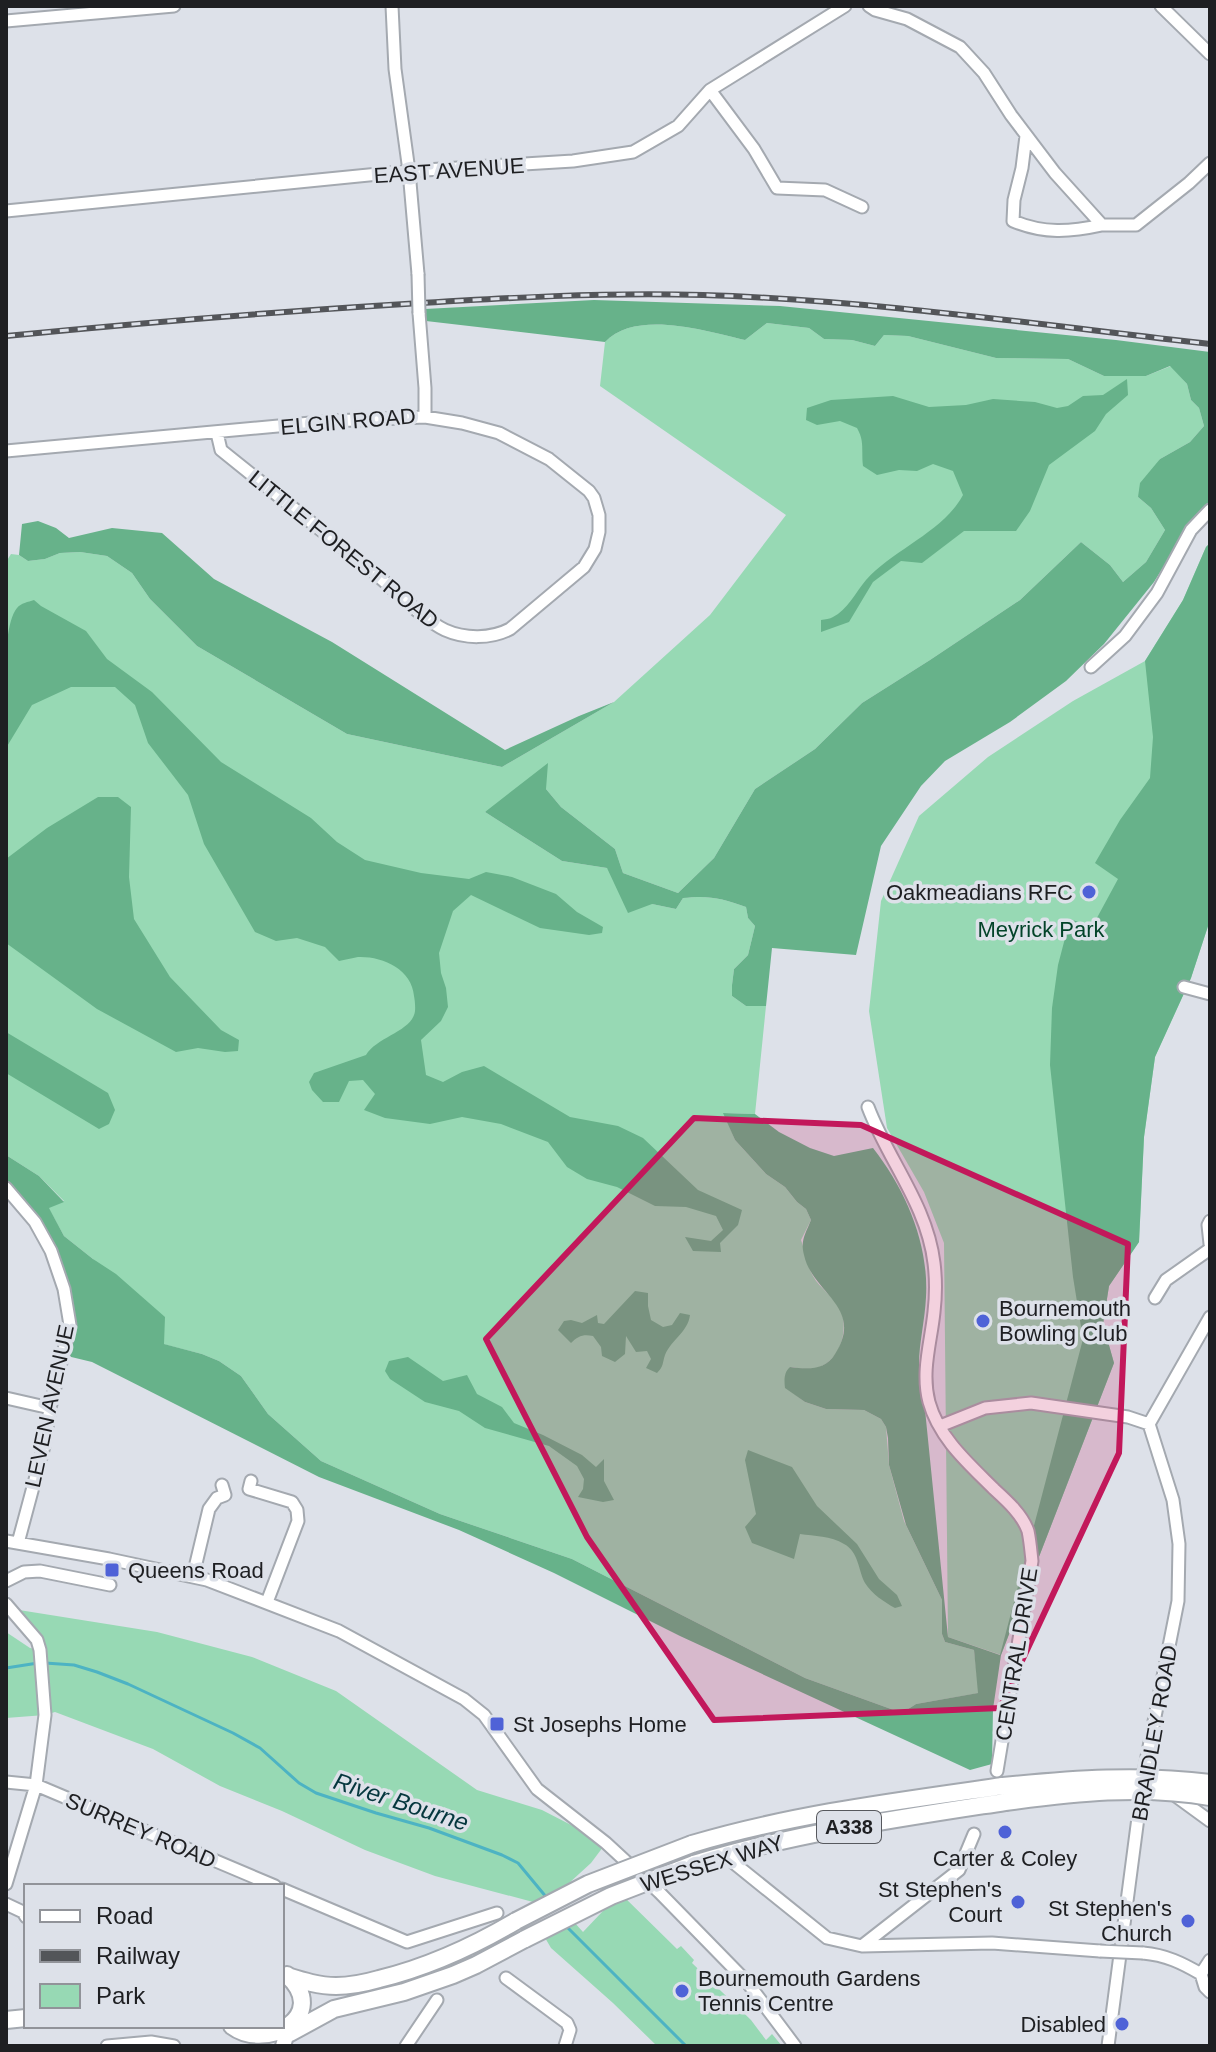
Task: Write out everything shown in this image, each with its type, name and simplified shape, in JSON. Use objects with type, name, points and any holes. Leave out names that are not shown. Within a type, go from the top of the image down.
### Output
[{"type":"highway","name":"WESSEX WAY","points":[[285,1974],[320,1985],[336,1986],[393,1976],[441,1960],[480,1942],[588,1884],[692,1844],[761,1825],[828,1812],[1002,1787],[1097,1778],[1131,1777],[1210,1783]]},
{"type":"highway","name":"WESSEX WAY","points":[[286,2038],[334,2009],[404,1992],[453,1975],[611,1896],[694,1864],[756,1847],[840,1829],[1002,1787],[1093,1792],[1154,1790],[1188,1793],[1210,1799]]},
{"type":"highway","points":[[225,2028],[264,2043],[286,2038],[300,2017],[302,2004],[297,1986],[285,1974]]},
{"type":"street","points":[[6,21],[174,6]]},
{"type":"street","name":"ELGIN ROAD","points":[[6,451],[332,421],[425,417],[418,274],[409,171],[395,69],[392,6]]},
{"type":"street","name":"EAST AVENUE","points":[[6,211],[409,171],[573,161],[633,152],[678,126],[710,90],[845,6]]},
{"type":"street","points":[[869,6],[907,19],[960,47],[984,73],[1055,173],[1102,225]]},
{"type":"street","points":[[1161,6],[1210,54]]},
{"type":"street","points":[[710,90],[754,149],[777,188],[825,190],[862,207]]},
{"type":"street","points":[[1026,136],[1013,221],[1034,230],[1136,225],[1210,163]]},
{"type":"street","name":"LITTLE FOREST ROAD","points":[[217,433],[221,450],[437,626],[469,636],[502,633],[584,567],[598,541],[600,523],[596,505],[589,491],[549,459],[499,433],[425,417]]},
{"type":"street","points":[[1091,667],[1125,636],[1157,593],[1191,530],[1210,510]]},
{"type":"street","points":[[1184,987],[1210,994]]},
{"type":"street","name":"CENTRAL DRIVE","points":[[868,1107],[915,1200],[927,1229],[934,1260],[934,1312],[925,1377],[929,1403],[957,1452],[1012,1506],[1027,1530],[1032,1561],[1002,1787]]},
{"type":"street","name":"LEVEN AVENUE","points":[[6,1188],[35,1222],[51,1251],[64,1289],[70,1325],[44,1446],[12,1542]]},
{"type":"street","points":[[1155,1298],[1166,1280],[1210,1246],[1210,1221]]},
{"type":"street","points":[[940,1426],[985,1408],[1031,1403],[1128,1417],[1149,1424],[1210,1317]]},
{"type":"street","points":[[6,1398],[50,1408]]},
{"type":"street","name":"BRAIDLEY ROAD","points":[[1108,2046],[1143,1785],[1178,1601],[1179,1544],[1173,1500],[1149,1424]]},
{"type":"street","points":[[251,1481],[249,1489],[292,1502],[297,1510],[298,1521],[267,1602]]},
{"type":"street","points":[[193,1576],[209,1509],[227,1491]]},
{"type":"street","points":[[12,1542],[193,1576],[339,1631],[464,1699],[484,1715],[537,1789],[606,1843],[747,1982],[795,2046]]},
{"type":"street","points":[[6,1581],[24,1572],[40,1571],[88,1586],[110,1585]]},
{"type":"street","points":[[6,1604],[37,1640],[42,1663],[45,1715],[36,1785],[6,1882]]},
{"type":"street","points":[[8,1782],[25,1798],[22,1827]]},
{"type":"street","name":"SURREY ROAD","points":[[8,1782],[36,1785],[270,1884]]},
{"type":"street","points":[[1143,1785],[1169,1791],[1210,1821]]},
{"type":"street","points":[[862,1946],[959,1870],[969,1840]]},
{"type":"street","points":[[735,1864],[827,1938],[862,1946],[992,1943],[1143,1953],[1173,1958],[1201,1974],[1210,1992]]},
{"type":"street","points":[[284,1890],[407,1942],[497,1913]]},
{"type":"street","points":[[6,1904],[24,1914]]},
{"type":"street","points":[[1201,1974],[1210,1960]]},
{"type":"street","points":[[511,1979],[567,2023],[570,2030],[565,2046]]},
{"type":"street","points":[[406,2046],[437,2000]]},
{"type":"street","points":[[107,2046],[151,2042],[174,2046]]},
{"type":"highlighted area","points":[[694,1118],[861,1125],[1128,1244],[1119,1453],[1000,1708],[714,1720],[587,1537],[486,1339]]},
{"type":"green space","points":[[594,300],[780,306],[1210,352],[1210,504],[1192,521],[1154,582],[1104,644],[1066,681],[1010,722],[945,761],[921,786],[881,846],[856,955],[772,948],[766,1006],[746,1006],[732,996],[734,969],[748,955],[755,926],[748,918],[746,907],[715,898],[692,897],[683,898],[676,909],[652,904],[628,913],[607,868],[562,861],[485,812],[548,763],[546,789],[561,807],[615,849],[623,873],[678,893],[714,858],[755,789],[815,749],[862,703],[1020,600],[1081,542],[1110,565],[1123,582],[1146,562],[1165,530],[1151,508],[1138,497],[1140,483],[1160,459],[1190,442],[1204,426],[1187,384],[1170,366],[1146,376],[1104,376],[1068,359],[996,358],[908,336],[884,335],[875,346],[852,340],[824,339],[809,328],[767,323],[745,340],[692,328],[653,324],[618,332],[605,342],[426,321],[425,309]]},
{"type":"green space","points":[[767,323],[809,328],[824,339],[852,340],[875,346],[884,335],[908,336],[996,358],[1068,359],[1104,376],[1146,376],[1171,366],[1187,384],[1204,426],[1190,442],[1160,459],[1138,497],[1151,508],[1165,530],[1146,562],[1123,582],[1110,565],[1081,542],[1020,600],[862,703],[815,749],[755,789],[714,858],[678,893],[623,873],[615,849],[561,807],[546,789],[485,812],[562,861],[607,868],[652,904],[676,909],[683,898],[722,899],[746,907],[748,918],[755,926],[748,955],[734,969],[732,996],[746,1006],[766,1006],[755,1114],[724,1113],[735,1140],[766,1174],[785,1187],[806,1209],[811,1220],[801,1240],[809,1268],[841,1311],[844,1328],[840,1346],[831,1360],[813,1369],[790,1367],[785,1387],[805,1402],[826,1409],[864,1410],[881,1419],[886,1427],[889,1465],[904,1521],[942,1600],[942,1634],[945,1642],[974,1650],[979,1693],[916,1704],[902,1713],[805,1678],[572,1559],[440,1514],[321,1461],[268,1414],[241,1376],[202,1354],[163,1344],[93,1259],[64,1236],[48,1207],[64,1201],[39,1176],[6,1155],[6,562],[11,554],[28,561],[60,553],[107,556],[132,573],[150,599],[197,646],[347,734],[502,767],[614,702],[710,615],[786,515],[600,386],[605,342],[618,332],[634,326],[653,324],[692,328],[745,340]]},
{"type":"green space","points":[[1127,379],[1128,395],[1106,414],[1095,431],[1049,465],[1030,511],[1016,531],[964,531],[922,563],[901,561],[873,582],[849,622],[821,632],[821,620],[832,618],[843,610],[877,569],[943,520],[963,495],[953,471],[933,464],[917,471],[899,470],[877,475],[863,466],[862,442],[857,428],[840,421],[817,425],[806,420],[807,408],[831,400],[893,396],[929,407],[966,405],[993,399],[1035,402],[1057,408],[1068,406],[1083,396],[1103,395]]},
{"type":"green space","points":[[38,521],[56,528],[69,538],[112,528],[162,533],[214,579],[332,642],[505,750],[614,702],[502,767],[347,734],[197,646],[150,599],[132,573],[107,556],[60,553],[28,561],[19,555],[22,524]]},
{"type":"green space","name":"Meyrick Park","points":[[1210,543],[1210,920],[1191,978],[1155,1057],[1144,1137],[1139,1242],[1109,1286],[1103,1324],[1114,1363],[1001,1655],[948,1637],[944,1243],[924,1192],[887,1128],[869,1011],[881,901],[919,816],[988,757],[1073,701],[1145,661],[1183,600]]},
{"type":"green space","points":[[1210,543],[1210,920],[1191,978],[1155,1057],[1144,1137],[1139,1242],[1109,1286],[1103,1324],[1114,1363],[1001,1655],[993,1709],[992,1764],[970,1770],[680,1636],[554,1573],[459,1530],[319,1477],[92,1362],[63,1355],[70,1325],[51,1251],[6,1188],[6,1155],[39,1176],[64,1202],[49,1208],[64,1236],[116,1274],[165,1317],[164,1344],[219,1361],[241,1376],[268,1414],[321,1461],[440,1514],[572,1559],[805,1678],[902,1713],[916,1704],[978,1693],[974,1650],[945,1642],[942,1634],[942,1600],[906,1525],[889,1465],[886,1427],[881,1419],[864,1410],[826,1409],[805,1402],[785,1388],[785,1376],[790,1367],[815,1368],[831,1360],[843,1338],[844,1324],[834,1301],[816,1280],[804,1255],[803,1241],[811,1220],[806,1209],[785,1187],[766,1174],[735,1140],[723,1113],[755,1114],[779,1132],[834,1156],[873,1148],[896,1182],[913,1218],[924,1257],[925,1306],[919,1368],[948,1637],[1000,1655],[1083,1339],[1073,1277],[1050,1065],[1052,1008],[1058,965],[1070,919],[1092,927],[1118,879],[1095,863],[1150,778],[1153,737],[1145,661],[1183,600]]},
{"type":"green space","points":[[34,600],[86,631],[107,659],[152,692],[221,762],[311,818],[337,842],[365,860],[421,873],[469,879],[486,872],[512,877],[556,894],[577,912],[603,927],[602,933],[589,935],[540,928],[471,895],[453,911],[439,953],[448,1007],[441,1021],[421,1040],[426,1075],[443,1082],[462,1072],[484,1066],[570,1117],[618,1126],[643,1138],[698,1190],[742,1210],[738,1225],[720,1243],[721,1252],[693,1251],[685,1237],[711,1241],[723,1230],[716,1216],[686,1207],[655,1206],[617,1187],[587,1179],[567,1167],[548,1142],[501,1124],[462,1117],[430,1124],[385,1118],[364,1110],[375,1094],[363,1080],[349,1081],[339,1102],[323,1102],[309,1082],[314,1073],[366,1055],[411,1021],[415,1003],[408,978],[394,966],[377,959],[358,957],[339,961],[325,947],[297,938],[276,941],[255,932],[204,844],[188,795],[148,743],[135,705],[115,687],[71,687],[32,705],[6,748],[8,634],[17,608]]},
{"type":"green space","points":[[98,797],[118,797],[131,807],[129,877],[134,919],[170,977],[221,1030],[239,1040],[238,1051],[198,1048],[176,1052],[97,1009],[6,943],[6,859],[47,828]]},
{"type":"green space","points":[[6,1032],[108,1093],[115,1110],[109,1124],[99,1129],[6,1073]]},
{"type":"green space","points":[[635,1291],[648,1293],[651,1320],[663,1327],[672,1325],[680,1313],[690,1315],[657,1373],[646,1368],[651,1359],[647,1351],[636,1352],[626,1336],[625,1354],[615,1362],[602,1356],[601,1347],[593,1336],[581,1336],[571,1343],[558,1330],[564,1321],[582,1323],[597,1315],[598,1323],[604,1324]]},
{"type":"green space","points":[[408,1357],[443,1381],[467,1375],[477,1394],[502,1407],[514,1423],[582,1455],[596,1467],[604,1459],[604,1481],[614,1500],[603,1502],[578,1497],[584,1479],[577,1466],[549,1446],[485,1428],[459,1411],[425,1402],[390,1379],[385,1371],[389,1361]]},
{"type":"green space","points":[[748,1450],[792,1467],[817,1506],[857,1544],[879,1579],[897,1595],[902,1606],[895,1608],[871,1591],[853,1552],[839,1541],[800,1534],[794,1559],[752,1543],[745,1527],[756,1514],[745,1460]]},
{"type":"green space","points":[[19,1610],[157,1632],[252,1657],[336,1691],[477,1790],[542,1810],[606,1843],[591,1863],[568,1884],[533,1902],[435,1876],[365,1850],[220,1786],[153,1749],[55,1712],[6,1718],[6,1632],[30,1648],[40,1650],[41,1635]]},
{"type":"green space","name":"Bournemouth Gardens Tennis Centre","points":[[620,1893],[677,1949],[681,1946],[694,1960],[692,1963],[751,2020],[766,2040],[772,2034],[782,2046],[657,2046],[551,1948],[544,1936],[574,1922],[583,1932]]},
{"type":"waterway","name":"River Bourne","points":[[6,1668],[38,1663]]},
{"type":"waterway","name":"River Bourne","points":[[45,1663],[74,1665],[97,1672],[233,1733],[260,1748],[299,1783],[316,1793],[429,1828],[502,1855],[518,1863],[547,1898]]},
{"type":"waterway","name":"River Bourne","points":[[564,1924],[686,2046]]},
{"type":"railway","points":[[6,336],[355,307],[554,296],[666,294],[830,302],[1210,344]]},
{"type":"place","name":"Oakmeadians RFC","points":[[1089,892]]},
{"type":"place","name":"Bournemouth Bowling Club","points":[[983,1321]]},
{"type":"place","name":"Queens Road","points":[[112,1570]]},
{"type":"place","name":"St Josephs Home","points":[[497,1724]]},
{"type":"place","name":"Carter & Coley","points":[[1005,1832]]},
{"type":"place","name":"St Stephen's Court","points":[[1018,1902]]},
{"type":"place","name":"St Stephen's Church","points":[[1188,1921]]},
{"type":"place","name":"Bournemouth Gardens Tennis Centre","points":[[682,1991]]},
{"type":"place","name":"Disabled","points":[[1122,2024]]}]
